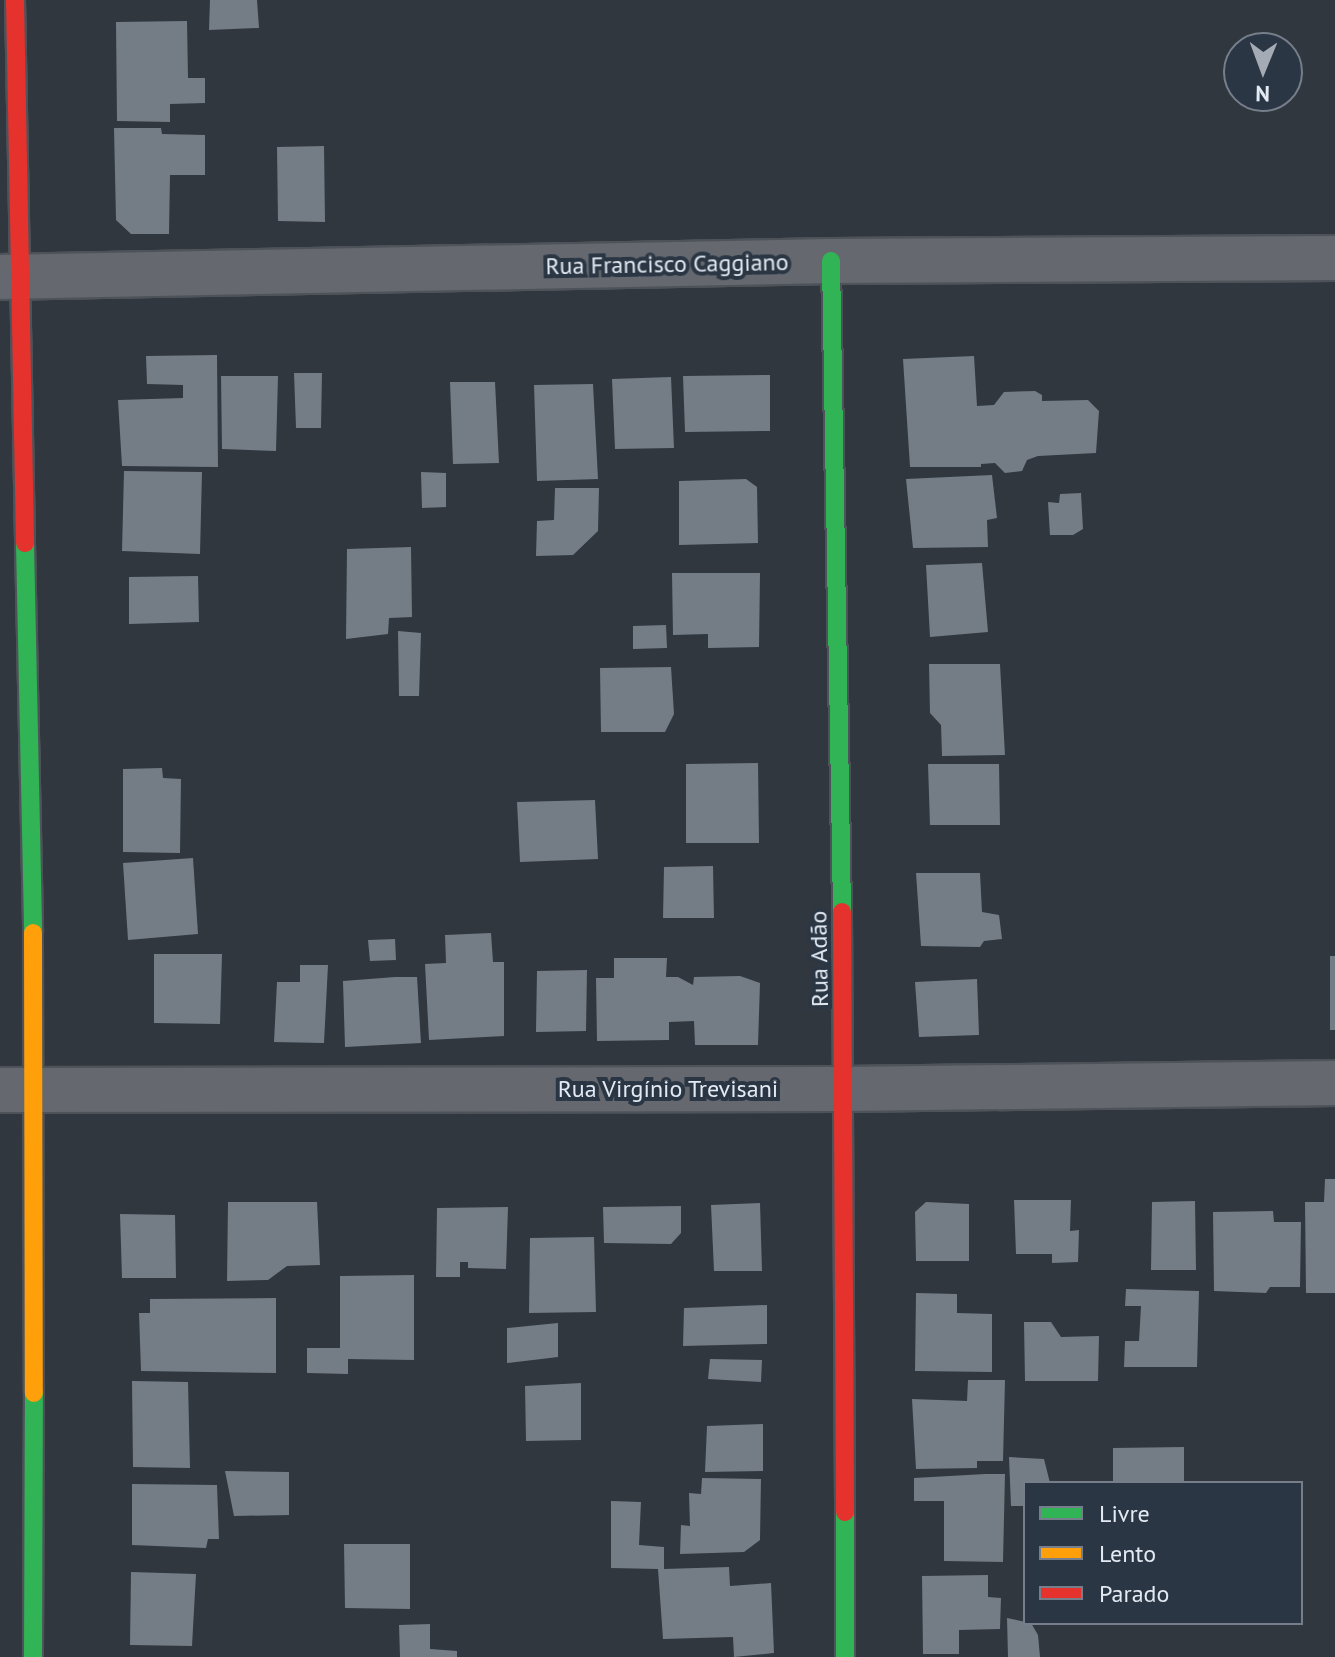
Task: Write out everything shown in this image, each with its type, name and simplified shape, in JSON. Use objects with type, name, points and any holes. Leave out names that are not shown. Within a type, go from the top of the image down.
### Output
[{"type":"street","points":[[15,0],[9,277],[18,1090],[33,1657]]},
{"type":"street","name":"Rua Francisco Caggiano","points":[[9,277],[831,261],[1335,258]]},
{"type":"street","name":"Rua Adão","points":[[831,261],[845,1089],[845,1657]]},
{"type":"street","name":"Rua Virgínio Trevisani","points":[[18,1090],[845,1089],[1335,1083]]},
{"type":"building","points":[[210,0],[257,0],[259,28],[209,30]]},
{"type":"building","points":[[187,21],[188,78],[205,78],[205,103],[170,104],[170,122],[117,121],[116,22]]},
{"type":"building","points":[[114,128],[161,128],[162,134],[205,135],[205,175],[170,175],[169,234],[131,234],[116,220]]},
{"type":"building","points":[[324,146],[325,222],[278,221],[277,147]]},
{"type":"building","points":[[217,355],[218,467],[122,466],[118,400],[183,398],[183,385],[147,384],[146,356]]},
{"type":"building","points":[[974,356],[977,406],[994,405],[1004,392],[1035,391],[1042,395],[1042,401],[1088,400],[1099,411],[1096,453],[1038,456],[1027,460],[1022,471],[1005,473],[995,463],[981,464],[981,467],[910,467],[903,359]]},
{"type":"building","points":[[294,373],[322,373],[321,428],[296,428]]},
{"type":"building","points":[[770,375],[770,431],[685,432],[683,376]]},
{"type":"building","points":[[221,376],[278,376],[276,451],[222,449]]},
{"type":"building","points":[[671,377],[674,448],[615,449],[612,379]]},
{"type":"building","points":[[450,382],[495,382],[499,463],[453,464]]},
{"type":"building","points":[[593,384],[598,479],[537,481],[534,385]]},
{"type":"building","points":[[124,471],[202,472],[200,554],[122,551]]},
{"type":"building","points":[[421,472],[446,473],[446,507],[422,508]]},
{"type":"building","points":[[992,475],[997,518],[987,520],[988,547],[913,548],[906,479]]},
{"type":"building","points":[[746,479],[757,487],[758,543],[679,545],[679,481]]},
{"type":"building","points":[[555,488],[599,488],[598,531],[573,555],[536,556],[537,521],[554,520]]},
{"type":"building","points":[[1081,493],[1083,529],[1073,535],[1050,535],[1048,502],[1059,503],[1060,494]]},
{"type":"building","points":[[411,547],[412,617],[389,618],[388,634],[346,639],[347,549]]},
{"type":"building","points":[[982,563],[988,632],[930,637],[926,565]]},
{"type":"building","points":[[672,573],[760,573],[759,647],[708,648],[708,634],[673,635]]},
{"type":"building","points":[[198,576],[199,622],[129,624],[129,577]]},
{"type":"building","points":[[666,625],[667,648],[633,649],[633,626]]},
{"type":"building","points":[[398,631],[421,633],[419,696],[399,696]]},
{"type":"building","points":[[929,664],[1000,664],[1005,755],[942,756],[941,725],[930,713]]},
{"type":"building","points":[[671,667],[674,714],[665,732],[601,732],[600,668]]},
{"type":"building","points":[[758,763],[759,843],[686,843],[686,764]]},
{"type":"building","points":[[928,764],[999,764],[1000,825],[930,825]]},
{"type":"building","points":[[162,768],[163,778],[181,779],[180,853],[123,852],[123,769]]},
{"type":"building","points":[[595,800],[598,859],[520,862],[517,802]]},
{"type":"building","points":[[193,858],[198,934],[128,940],[123,863]]},
{"type":"building","points":[[713,866],[714,918],[663,918],[664,867]]},
{"type":"building","points":[[916,873],[980,873],[982,912],[999,915],[1002,939],[984,941],[980,947],[921,946]]},
{"type":"building","points":[[491,933],[493,962],[504,962],[504,1036],[429,1040],[425,964],[446,963],[445,935]]},
{"type":"building","points":[[395,939],[396,960],[370,961],[368,940]]},
{"type":"building","points":[[154,954],[222,954],[220,1024],[154,1023]]},
{"type":"building","points":[[1330,956],[1335,956],[1335,1030],[1330,1030]]},
{"type":"building","points":[[614,958],[667,958],[666,977],[678,977],[693,985],[694,977],[740,976],[760,983],[758,1045],[695,1045],[694,1021],[669,1022],[669,1040],[597,1041],[596,978],[614,978]]},
{"type":"building","points":[[300,965],[328,965],[324,1043],[274,1042],[277,982],[300,982]]},
{"type":"building","points":[[587,970],[586,1031],[536,1032],[537,971]]},
{"type":"building","points":[[417,977],[421,1043],[345,1047],[343,981]]},
{"type":"building","points":[[977,979],[979,1035],[919,1037],[915,982]]},
{"type":"building","points":[[1325,1179],[1335,1179],[1335,1293],[1306,1293],[1305,1202],[1324,1202]]},
{"type":"building","points":[[1014,1200],[1071,1200],[1070,1231],[1079,1230],[1078,1262],[1052,1263],[1052,1254],[1016,1254]]},
{"type":"building","points":[[1195,1201],[1196,1270],[1151,1270],[1152,1202]]},
{"type":"building","points":[[228,1202],[317,1202],[320,1265],[287,1266],[268,1280],[227,1281]]},
{"type":"building","points":[[926,1202],[969,1204],[969,1261],[916,1261],[915,1212]]},
{"type":"building","points":[[760,1203],[762,1271],[714,1271],[711,1205]]},
{"type":"building","points":[[681,1206],[681,1233],[671,1244],[604,1243],[603,1207]]},
{"type":"building","points":[[508,1207],[506,1269],[468,1268],[468,1262],[460,1262],[460,1277],[436,1277],[437,1208]]},
{"type":"building","points":[[1273,1211],[1274,1222],[1301,1222],[1300,1287],[1270,1287],[1266,1293],[1214,1291],[1213,1212]]},
{"type":"building","points":[[120,1214],[175,1215],[176,1278],[122,1278]]},
{"type":"building","points":[[594,1237],[596,1312],[529,1313],[530,1238]]},
{"type":"building","points":[[414,1275],[414,1360],[348,1359],[348,1374],[307,1373],[307,1348],[340,1348],[340,1276]]},
{"type":"building","points":[[1126,1289],[1199,1291],[1197,1367],[1124,1367],[1125,1341],[1139,1341],[1141,1306],[1125,1306]]},
{"type":"building","points":[[916,1293],[957,1294],[957,1313],[992,1314],[992,1372],[915,1371]]},
{"type":"building","points":[[276,1298],[276,1373],[141,1371],[139,1313],[150,1313],[150,1299]]},
{"type":"building","points":[[767,1305],[767,1344],[683,1346],[684,1308]]},
{"type":"building","points":[[1024,1322],[1051,1322],[1061,1337],[1099,1336],[1098,1381],[1025,1381]]},
{"type":"building","points":[[558,1323],[558,1357],[507,1363],[507,1328]]},
{"type":"building","points":[[710,1359],[762,1360],[761,1382],[708,1379]]},
{"type":"building","points":[[968,1380],[1005,1380],[1003,1461],[977,1461],[977,1468],[916,1469],[912,1399],[967,1401]]},
{"type":"building","points":[[132,1381],[188,1382],[190,1468],[133,1467]]},
{"type":"building","points":[[581,1383],[581,1440],[526,1441],[525,1386]]},
{"type":"building","points":[[763,1424],[763,1471],[705,1472],[707,1426]]},
{"type":"building","points":[[1184,1447],[1184,1481],[1113,1481],[1113,1448]]},
{"type":"building","points":[[1009,1457],[1044,1459],[1050,1481],[1023,1481],[1023,1506],[1011,1506]]},
{"type":"building","points":[[225,1471],[289,1472],[289,1515],[234,1516]]},
{"type":"building","points":[[1005,1474],[1003,1562],[944,1561],[944,1501],[914,1501],[914,1478]]},
{"type":"building","points":[[702,1478],[761,1479],[760,1540],[744,1552],[680,1554],[681,1525],[690,1526],[689,1493],[701,1494]]},
{"type":"building","points":[[132,1484],[217,1485],[219,1539],[208,1539],[206,1548],[132,1545]]},
{"type":"building","points":[[611,1501],[641,1502],[639,1545],[664,1547],[664,1569],[729,1567],[730,1586],[771,1583],[774,1653],[734,1657],[733,1637],[663,1639],[658,1569],[611,1568]]},
{"type":"building","points":[[344,1544],[410,1544],[410,1609],[345,1608]]},
{"type":"building","points":[[131,1572],[196,1574],[192,1646],[130,1645]]},
{"type":"building","points":[[988,1575],[988,1597],[1001,1598],[1000,1629],[959,1630],[959,1654],[923,1654],[922,1576]]},
{"type":"building","points":[[1007,1618],[1023,1621],[1023,1625],[1032,1625],[1038,1635],[1040,1657],[1008,1657]]},
{"type":"building","points":[[430,1624],[430,1649],[457,1651],[457,1657],[400,1657],[399,1625]]},
{"type":"traffic: fast","points":[[831,261],[842,912]]},
{"type":"traffic: fast","points":[[25,543],[33,933]]},
{"type":"traffic: fast","points":[[33,1657],[34,1393]]},
{"type":"traffic: fast","points":[[845,1512],[845,1657]]},
{"type":"traffic: slow","points":[[33,933],[34,1393]]},
{"type":"traffic: jam","points":[[15,0],[25,543]]},
{"type":"traffic: jam","points":[[842,912],[845,1512]]}]
